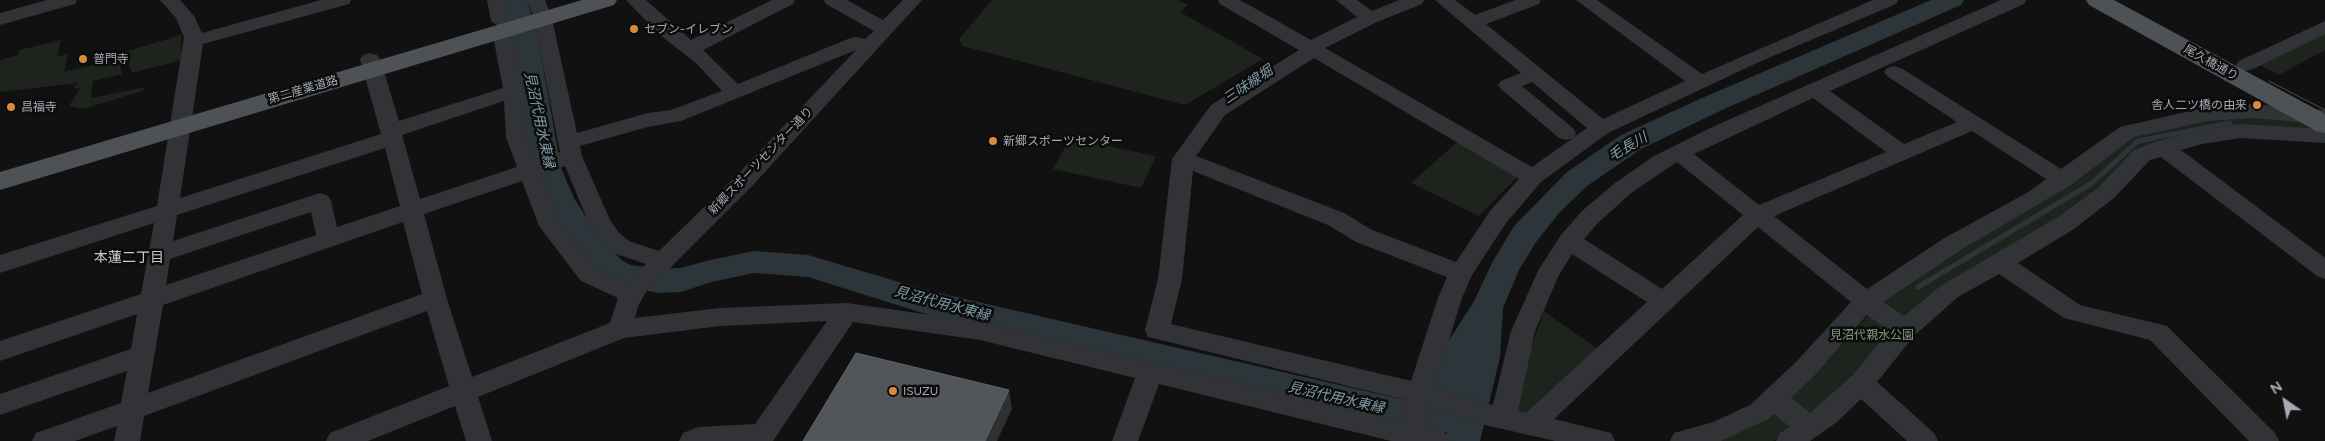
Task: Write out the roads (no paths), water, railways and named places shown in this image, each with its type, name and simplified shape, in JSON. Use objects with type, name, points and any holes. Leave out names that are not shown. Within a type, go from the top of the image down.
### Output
[{"type":"main road","name":"第二産業道路","points":[[537,12],[570,0]]},
{"type":"main road","name":"第二産業道路","points":[[0,167],[182,120],[371,65],[503,20],[606,0]]},
{"type":"main road","name":"尾久橋通り","points":[[2097,0],[2320,115]]},
{"type":"main road","name":"尾久橋通り","points":[[2121,0],[2246,65],[2320,115]]},
{"type":"main road","name":"第二産業道路","points":[[0,181],[182,120]]},
{"type":"street","points":[[0,19],[68,0]]},
{"type":"street","points":[[127,441],[153,299],[194,37],[185,16],[169,0]]},
{"type":"street","points":[[193,41],[342,0]]},
{"type":"street","points":[[635,0],[666,30],[691,48],[735,93]]},
{"type":"street","points":[[691,48],[786,0]]},
{"type":"street","points":[[833,0],[885,29]]},
{"type":"street","name":"新郷スポーツセンター通り","points":[[621,329],[622,316],[635,290],[745,180],[914,0]]},
{"type":"street","points":[[1227,0],[1253,5],[1307,47],[1533,177]]},
{"type":"street","points":[[1345,0],[1370,18]]},
{"type":"street","points":[[1415,0],[1370,18],[1314,46],[1307,47],[1218,110],[1185,153],[1183,159],[1170,279],[1156,330],[1418,412],[1494,416],[1602,441]]},
{"type":"street","points":[[1444,0],[1601,128]]},
{"type":"street","points":[[1472,23],[1532,0]]},
{"type":"street","points":[[1585,0],[1700,82]]},
{"type":"street","points":[[1436,441],[1418,412],[1450,298],[1462,273],[1498,217],[1533,177],[1601,128],[1700,82],[1854,5],[1889,0]]},
{"type":"street","points":[[1494,416],[1523,331],[1547,275],[1569,241],[1590,217],[1623,188],[1678,152],[1814,89],[2017,0]]},
{"type":"street","points":[[537,12],[566,153],[600,223],[611,239],[658,265]]},
{"type":"street","points":[[503,20],[514,91],[517,137],[532,169],[550,226],[589,275],[635,290]]},
{"type":"street","points":[[2246,65],[2325,27]]},
{"type":"street","points":[[0,351],[532,169],[566,153],[648,120],[674,116],[855,43],[869,46]]},
{"type":"street","points":[[371,65],[392,134],[435,299],[479,441]]},
{"type":"street","points":[[1894,72],[2063,180]]},
{"type":"street","points":[[1535,74],[1508,85],[1566,133]]},
{"type":"street","points":[[1814,89],[1901,152]]},
{"type":"street","points":[[0,264],[166,211],[514,91]]},
{"type":"street","points":[[1683,441],[1719,431],[1759,412],[1805,369],[1866,301],[1951,245],[2063,180],[2127,132],[2208,114],[2252,111],[2320,115]]},
{"type":"street","points":[[1531,424],[1758,214],[1973,123]]},
{"type":"street","points":[[1773,399],[1800,434],[1828,415],[1861,383],[1905,329],[1950,291],[2066,223],[2106,193],[2142,155],[2162,147],[2200,137],[2240,130],[2325,136]]},
{"type":"street","points":[[2162,147],[2325,270]]},
{"type":"street","points":[[1678,152],[1866,301],[1905,329]]},
{"type":"street","points":[[1183,159],[1336,219],[1364,236],[1462,273]]},
{"type":"street","points":[[160,254],[320,202],[328,239]]},
{"type":"street","points":[[1569,241],[1663,301]]},
{"type":"street","points":[[2000,263],[2073,312],[2158,333],[2266,441]]},
{"type":"street","points":[[45,441],[435,299]]},
{"type":"street","points":[[338,441],[621,329],[673,321],[781,312],[847,312],[980,331],[1148,378],[1370,434],[1418,412]]},
{"type":"street","points":[[692,441],[698,438],[760,437],[847,312]]},
{"type":"street","points":[[0,404],[142,355]]},
{"type":"street","points":[[1125,441],[1148,378]]},
{"type":"street","points":[[1861,383],[1925,441]]},
{"type":"waterway","name":"見沼代用水東縁","points":[[515,0],[524,33],[547,168],[560,199],[591,250],[612,269],[625,275],[658,281],[681,280],[710,271],[754,262],[808,266],[926,302],[1436,421],[1441,413],[1459,351],[1487,308]]},
{"type":"waterway","name":"毛長川","points":[[1487,308],[1504,269],[1525,234],[1550,205],[1577,179],[1631,142],[1712,104],[1952,0]]},
{"type":"waterway","points":[[1918,287],[2092,183],[2138,141],[2230,123]]},
{"type":"waterway","name":"毛長川","points":[[1462,441],[1483,357],[1487,308]]},
{"type":"tram line","points":[[2269,81],[2325,110]]},
{"type":"tram line","points":[[2260,86],[2325,121]]},
{"type":"place","name":"セブン-イレブン","points":[[634,29]]},
{"type":"place","name":"普門寺","points":[[83,59]]},
{"type":"place","name":"舎人二ツ橋の由来","points":[[2257,105]]},
{"type":"place","name":"昌福寺","points":[[11,107]]},
{"type":"place","name":"新郷スポーツセンター","points":[[993,141]]},
{"type":"place","name":"ISUZU","points":[[893,391]]},
{"type":"district","name":"本蓮二丁目","points":[[129,258]]},
{"type":"water label","name":"三味線堀","points":[[1248,85]]},
{"type":"park label","name":"見沼代親水公園","points":[[1872,335]]}]
